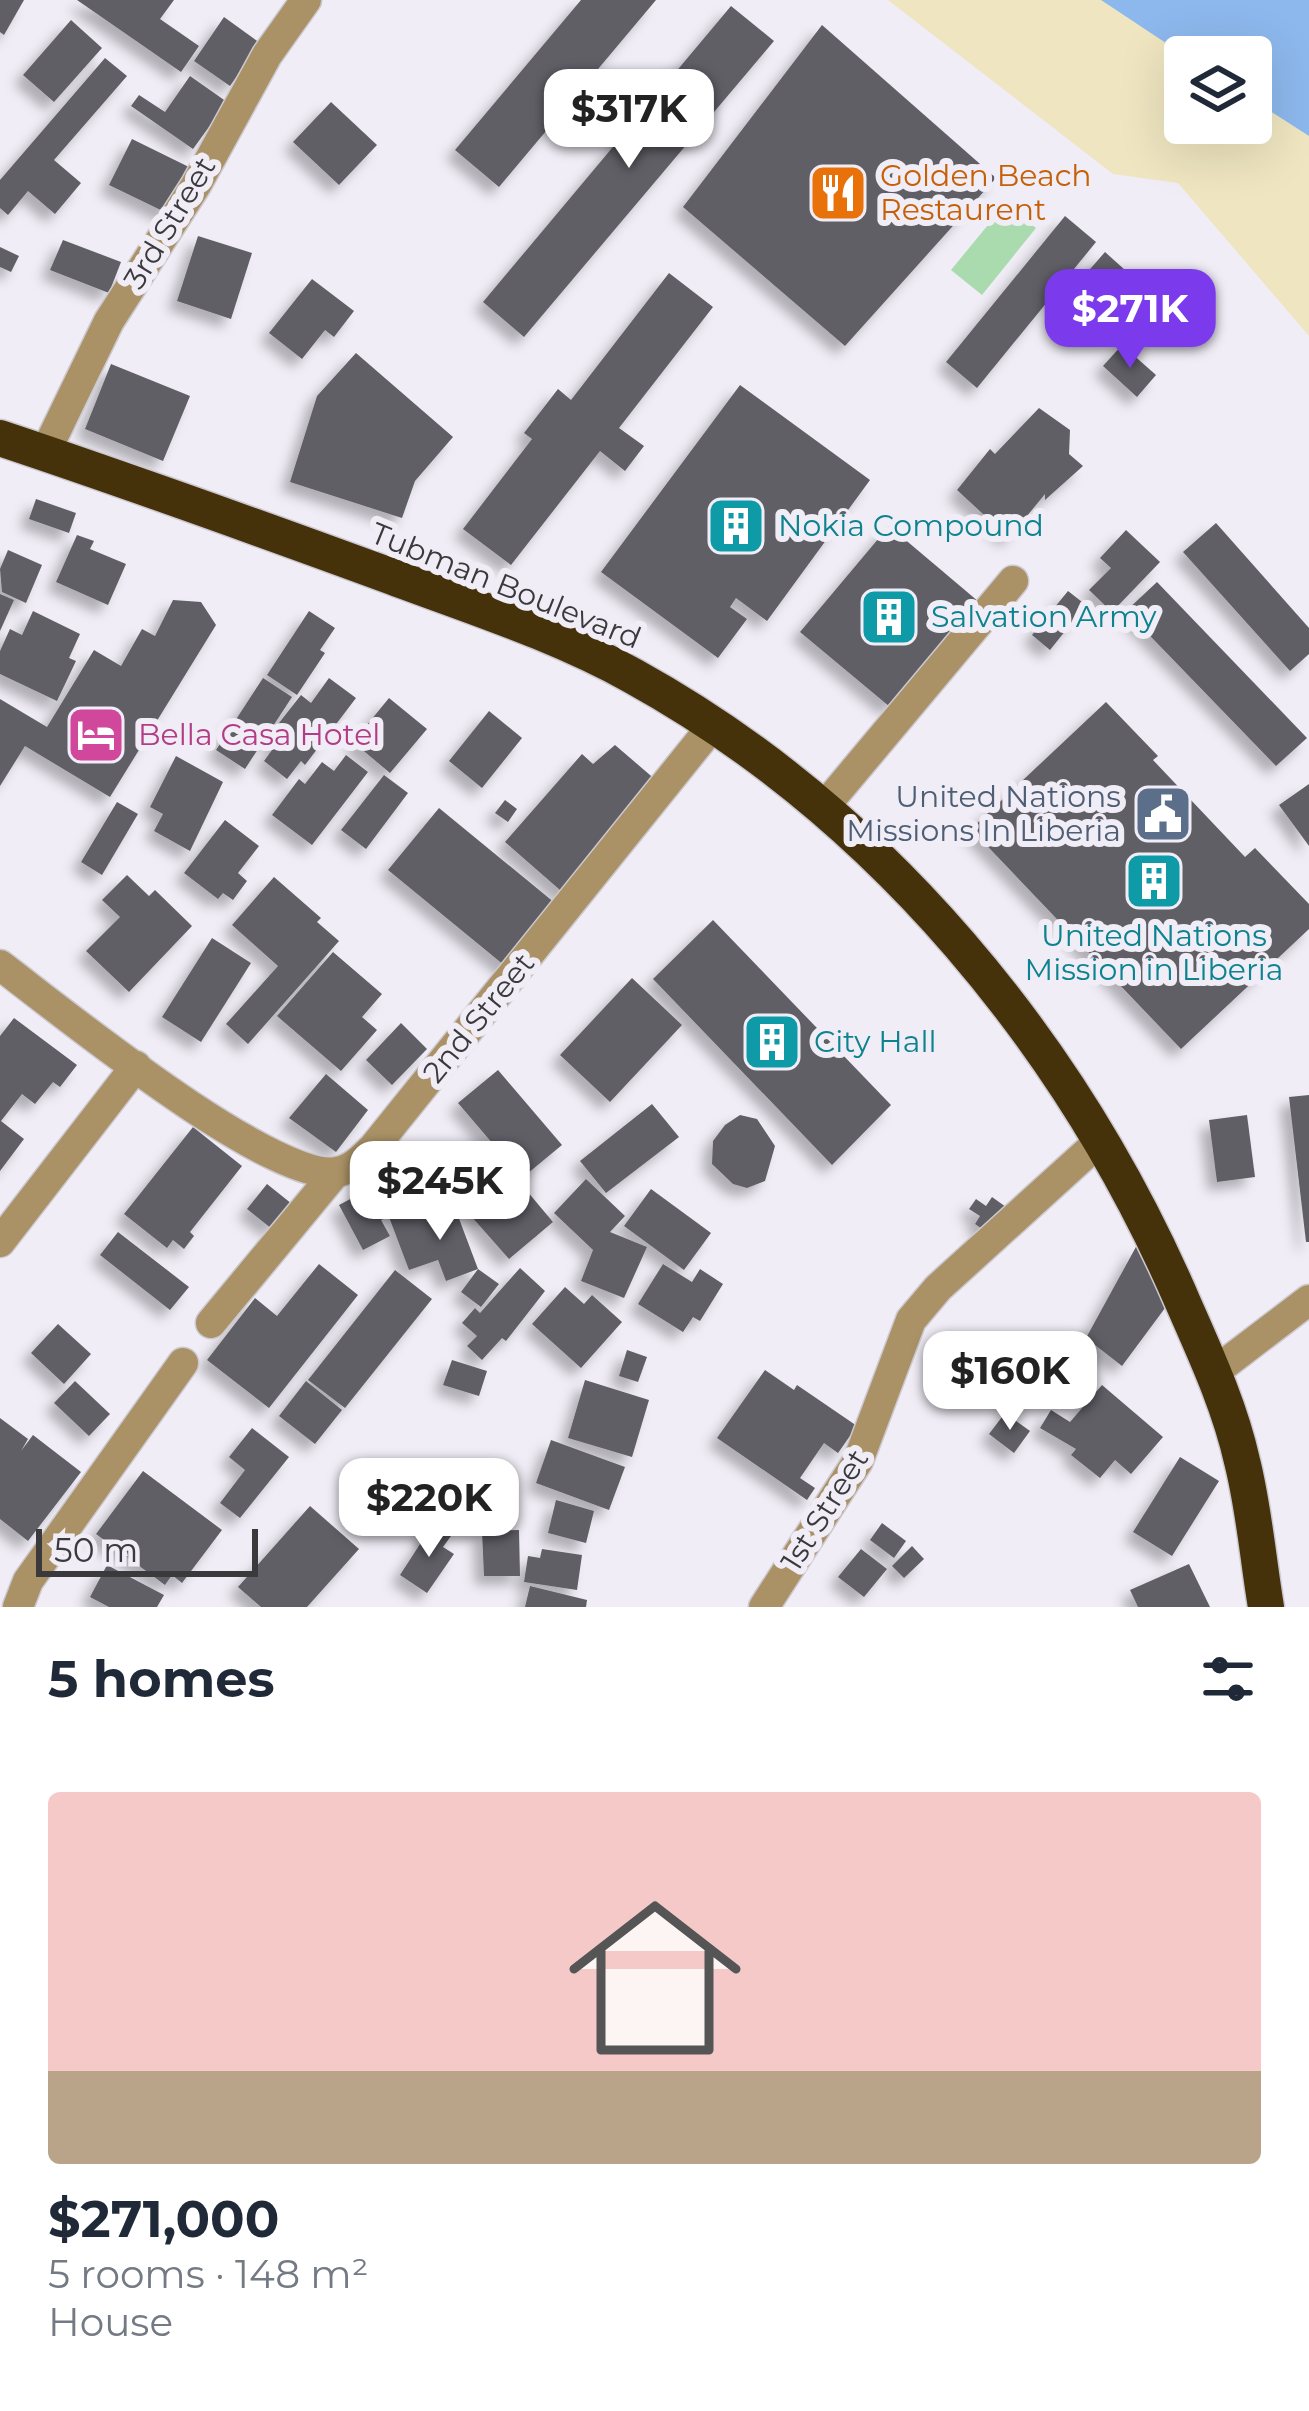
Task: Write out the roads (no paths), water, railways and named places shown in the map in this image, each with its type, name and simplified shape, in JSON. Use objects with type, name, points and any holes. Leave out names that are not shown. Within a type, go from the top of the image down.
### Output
[{"type":"highway","name":"Tubman Boulevard","points":[[0,438],[153,488],[504,619],[629,674],[714,724],[824,807],[961,948],[1026,1028],[1102,1139],[1160,1250],[1213,1373],[1242,1460],[1265,1607]]},
{"type":"street","name":"3rd Street","points":[[46,453],[109,321],[196,185],[267,55],[306,0]]},
{"type":"street","points":[[824,807],[1013,581]]},
{"type":"street","name":"2nd Street","points":[[211,1323],[334,1173],[356,1164],[374,1148],[714,724]]},
{"type":"street","points":[[0,965],[232,1131],[282,1158],[334,1173]]},
{"type":"street","points":[[0,1242],[136,1066]]},
{"type":"street","name":"1st Street","points":[[764,1607],[858,1462],[911,1320],[938,1288],[1102,1139]]},
{"type":"street","points":[[1213,1373],[1309,1300]]},
{"type":"street","points":[[13,1594],[183,1363]]},
{"type":"water","points":[[1101,0],[1309,0],[1309,136],[1272,112],[1272,36],[1164,36],[1164,42]]},
{"type":"place","name":"Golden Beach Restaurent","points":[[838,193]]},
{"type":"place","name":"Nokia Compound","points":[[736,526]]},
{"type":"place","name":"Salvation Army","points":[[889,617]]},
{"type":"place","name":"Bella Casa Hotel","points":[[96,735]]},
{"type":"place","name":"United Nations Missions In Liberia","points":[[1163,814]]},
{"type":"place","name":"United Nations Mission in Liberia","points":[[1154,881]]},
{"type":"place","name":"City Hall","points":[[772,1042]]}]
